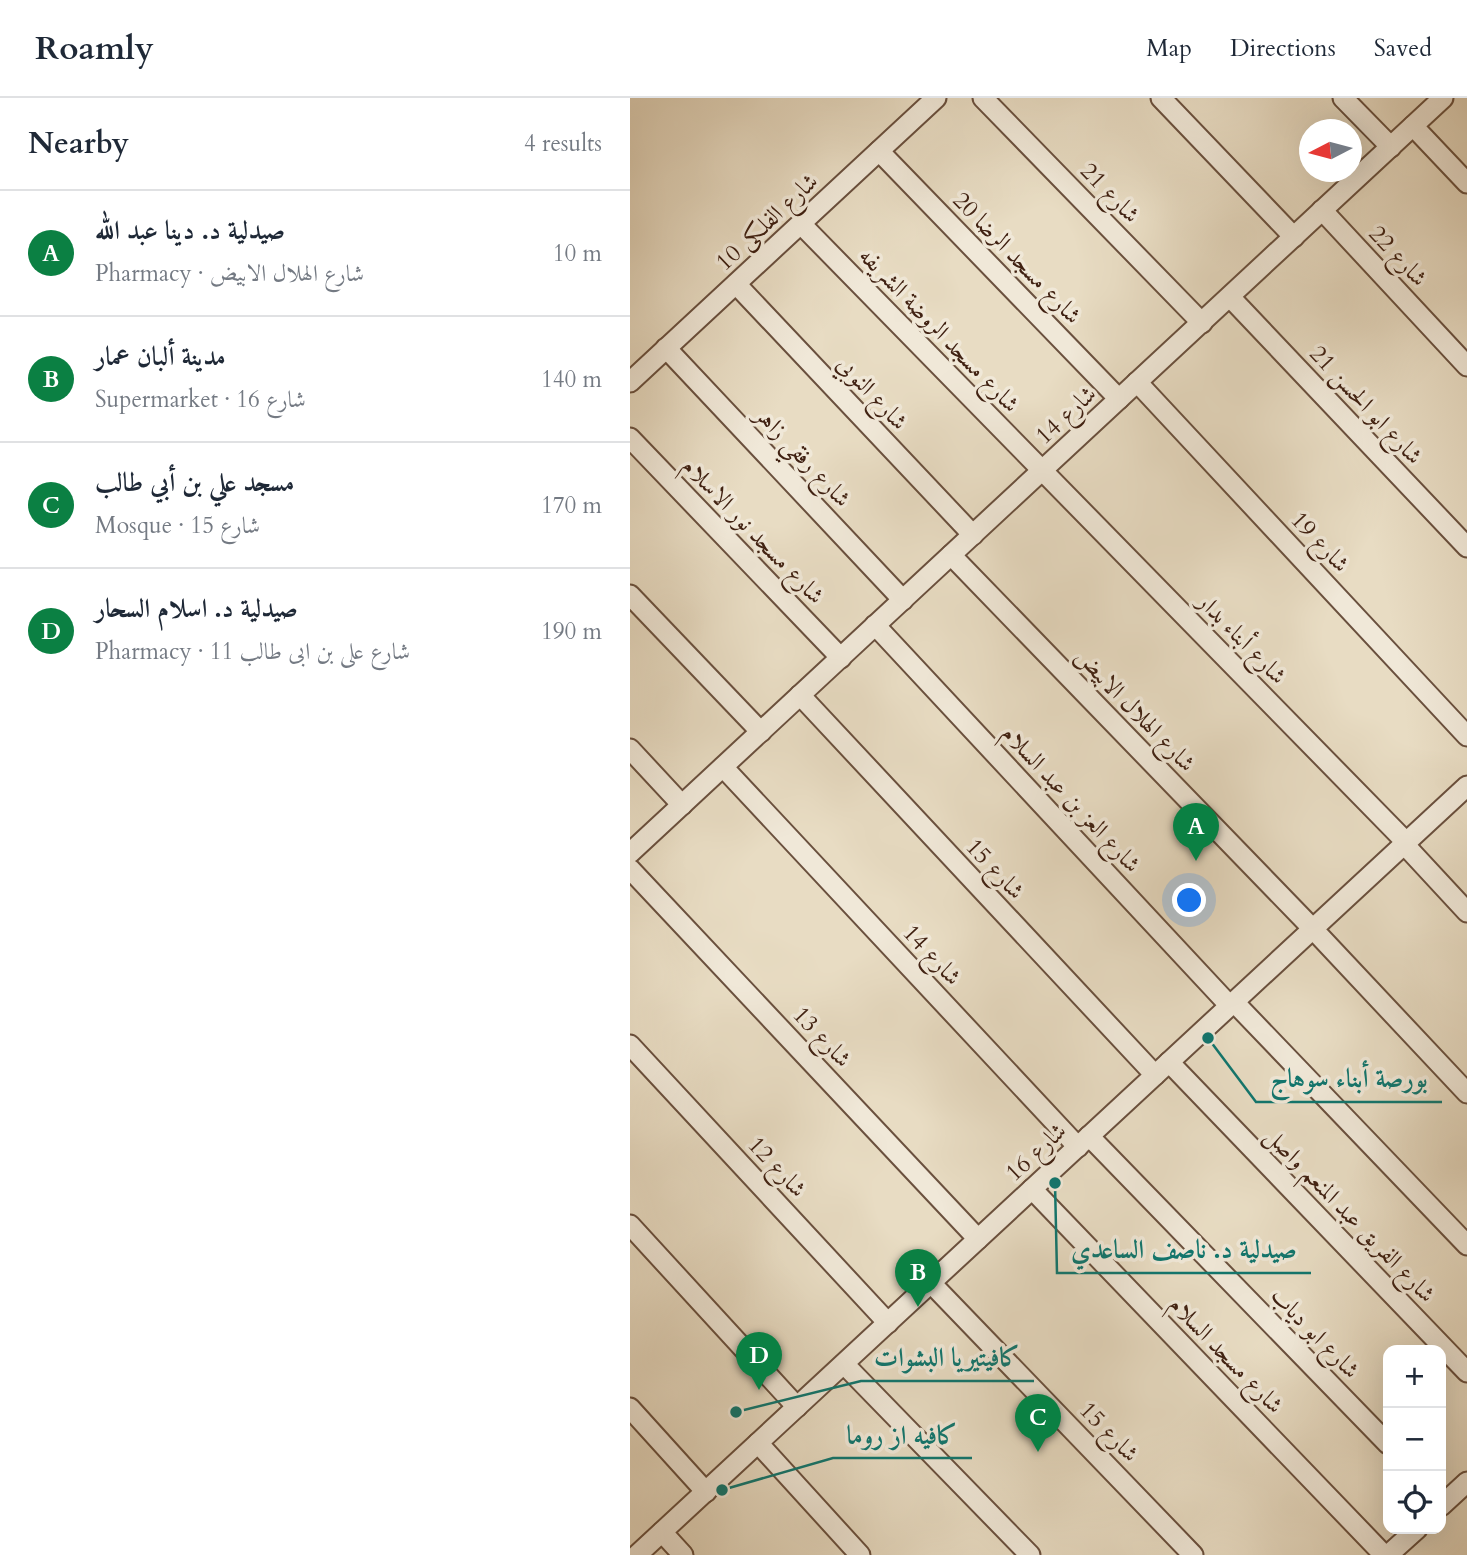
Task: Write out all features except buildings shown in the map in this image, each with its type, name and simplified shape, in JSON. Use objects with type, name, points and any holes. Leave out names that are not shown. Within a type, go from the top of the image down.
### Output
[{"type":"street","name":"شارع الفلكى 10","points":[[630,382],[936,98]]},
{"type":"street","name":"شارع 21","points":[[983,98],[1202,323]]},
{"type":"street","points":[[1161,98],[1294,237]]},
{"type":"street","points":[[1343,98],[1391,147]]},
{"type":"street","name":"شارع 14","points":[[630,853],[1443,98]]},
{"type":"street","points":[[1413,126],[1467,183]]},
{"type":"street","name":"شارع مسجد الرضا 20","points":[[879,151],[1119,399]]},
{"type":"street","name":"شارع 22","points":[[1322,210],[1467,366]]},
{"type":"street","name":"شارع مسجد الروضة الشريفه","points":[[801,224],[1042,471]]},
{"type":"street","name":"شارع النوبي","points":[[736,284],[973,535]]},
{"type":"street","name":"شارع ابو الحسن 21","points":[[1230,297],[1467,547]]},
{"type":"street","name":"شارع رفقي زاهر","points":[[666,348],[903,600]]},
{"type":"street","name":"شارع 19","points":[[1137,382],[1467,736]]},
{"type":"street","name":"شارع مسجد نور الاسلام","points":[[630,438],[841,658]]},
{"type":"street","name":"شارع أبناء بدار","points":[[1042,471],[1405,843],[1467,912]]},
{"type":"street","name":"شارع الهلال الابيض","points":[[951,555],[1313,929],[1467,1093]]},
{"type":"street","points":[[630,595],[761,732]]},
{"type":"street","name":"شارع العز بن عبد السلام","points":[[875,625],[1232,1004],[1467,1245]]},
{"type":"street","name":"شارع 15","points":[[800,695],[1162,1068]]},
{"type":"street","points":[[630,749],[682,805]]},
{"type":"street","name":"شارع 14","points":[[723,767],[1084,1141]]},
{"type":"street","name":"شارع 16","points":[[637,1555],[1467,786]]},
{"type":"street","name":"شارع 13","points":[[630,869],[978,1239]]},
{"type":"street","name":"شارع 12","points":[[630,1045],[888,1322]]},
{"type":"street","name":"شارع الفريق عبد المنعم واصل","points":[[1162,1068],[1467,1372]]},
{"type":"street","name":"شارع ابو دياب","points":[[1084,1141],[1383,1439]]},
{"type":"street","name":"شارع مسجد السلام","points":[[1032,1189],[1388,1555]]},
{"type":"street","points":[[630,1225],[797,1407]]},
{"type":"street","name":"شارع 15","points":[[931,1283],[1193,1555]]},
{"type":"street","points":[[844,1364],[1030,1555]]},
{"type":"street","points":[[630,1408],[706,1492]]},
{"type":"street","points":[[758,1443],[860,1555]]},
{"type":"street","points":[[1446,1499],[1467,1482]]},
{"type":"street","points":[[662,1532],[683,1555]]},
{"type":"street","points":[[1388,1555],[1411,1534]]},
{"type":"place","name":"صيدلية د. دينا عبد الله","points":[[1196,861]]},
{"type":"place","name":"بورصة أبناء سوهاج","points":[[1208,1038]]},
{"type":"place","name":"صيدلية د. ناصف الساعدي","points":[[1055,1183]]},
{"type":"place","name":"مدينة ألبان عمار","points":[[918,1307]]},
{"type":"place","name":"صيدلية د. اسلام السحار","points":[[759,1390]]},
{"type":"place","name":"كافيتيريا البشوات","points":[[736,1412]]},
{"type":"place","name":"مسجد علي بن أبي طالب","points":[[1038,1452]]},
{"type":"place","name":"كافيه از روما","points":[[722,1490]]}]
